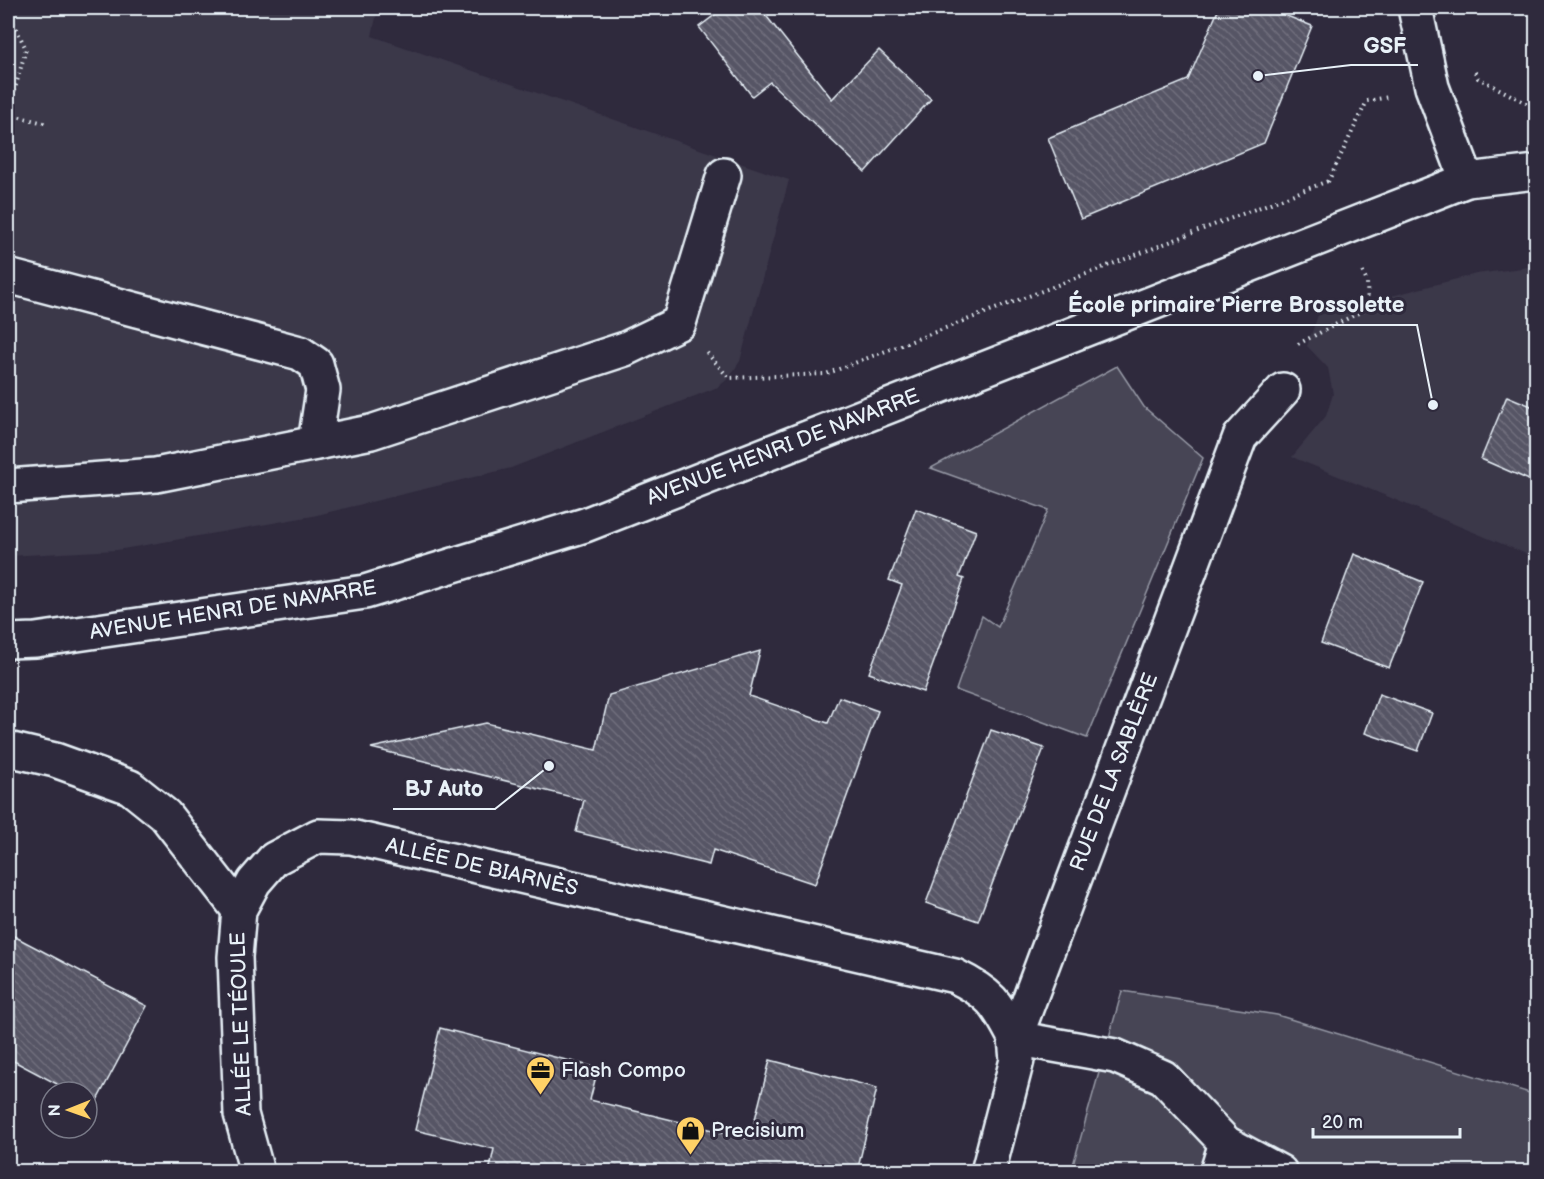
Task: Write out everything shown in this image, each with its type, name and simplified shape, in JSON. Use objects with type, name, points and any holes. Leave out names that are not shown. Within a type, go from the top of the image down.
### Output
[{"type":"street","points":[[1415,8],[1432,87],[1467,180]]},
{"type":"street","name":"AVENUE HENRI DE NAVARRE","points":[[8,641],[36,640],[365,592],[585,525],[1467,180],[1536,172]]},
{"type":"street","points":[[8,486],[156,475],[371,432],[615,352],[679,323],[724,175]]},
{"type":"street","points":[[8,276],[300,353],[316,364],[323,390],[315,443]]},
{"type":"street","name":"RUE DE LA SABLÈRE","points":[[988,1172],[1017,1060],[1015,1038],[1240,437],[1283,390]]},
{"type":"street","points":[[8,749],[55,760],[130,787],[165,815],[239,910]]},
{"type":"street","name":"ALLÉE DE BIARNÈS","points":[[239,910],[254,882],[274,859],[318,836],[351,837],[955,976],[981,989],[1000,1009],[1015,1038]]},
{"type":"street","name":"ALLÉE LE TÉOULE","points":[[239,910],[235,957],[241,1114],[257,1172]]},
{"type":"street","points":[[1015,1038],[1114,1056],[1163,1077],[1222,1157],[1280,1172]]},
{"type":"path","points":[[8,12],[26,49],[8,114],[48,124]]},
{"type":"path","points":[[1472,68],[1478,78],[1536,108]]},
{"type":"path","points":[[679,323],[729,378],[826,374],[1328,181]]},
{"type":"shaded area","points":[[8,8],[378,8],[372,36],[789,180],[740,361],[729,378],[718,387],[511,468],[313,516],[117,550],[8,556]]},
{"type":"shaded area","points":[[1536,266],[1536,558],[1292,457],[1326,416],[1333,394],[1328,368],[1307,346],[1318,315],[1476,274]]},
{"type":"shaded area","points":[[1117,366],[1144,407],[1203,458],[1087,738],[956,690],[982,616],[998,627],[1048,510],[931,468]]},
{"type":"shaded area","points":[[1122,991],[1277,1015],[1536,1095],[1536,1171],[1071,1172]]},
{"type":"building","points":[[724,8],[760,8],[832,99],[879,50],[931,99],[865,172],[770,82],[752,96],[699,27]]},
{"type":"building","points":[[1219,8],[1267,8],[1312,26],[1264,143],[1081,219],[1048,138],[1188,80]]},
{"type":"building","points":[[1507,396],[1536,408],[1536,483],[1481,459]]},
{"type":"building","points":[[916,509],[976,531],[959,577],[964,579],[923,692],[869,673],[902,585],[889,580]]},
{"type":"building","points":[[1354,554],[1423,582],[1389,668],[1321,643]]},
{"type":"building","points":[[760,651],[749,696],[828,723],[839,697],[878,711],[815,884],[713,850],[709,865],[576,832],[584,800],[371,748],[486,723],[596,750],[609,695]]},
{"type":"building","points":[[1379,694],[1432,713],[1418,751],[1365,733]]},
{"type":"building","points":[[991,730],[1044,748],[978,921],[926,903]]},
{"type":"building","points":[[8,933],[147,1006],[99,1096],[99,1080],[49,1080],[8,1058]]},
{"type":"building","points":[[440,1028],[598,1068],[590,1100],[750,1139],[770,1060],[877,1088],[857,1172],[489,1172],[494,1149],[415,1130]]},
{"type":"place","name":"GSF","points":[[1258,76]]},
{"type":"place","name":"École primaire Pierre Brossolette","points":[[1433,405]]},
{"type":"place","name":"BJ Auto","points":[[549,766]]},
{"type":"place","name":"Flash Compo","points":[[540,1096]]},
{"type":"place","name":"Precisium","points":[[690,1156]]}]
